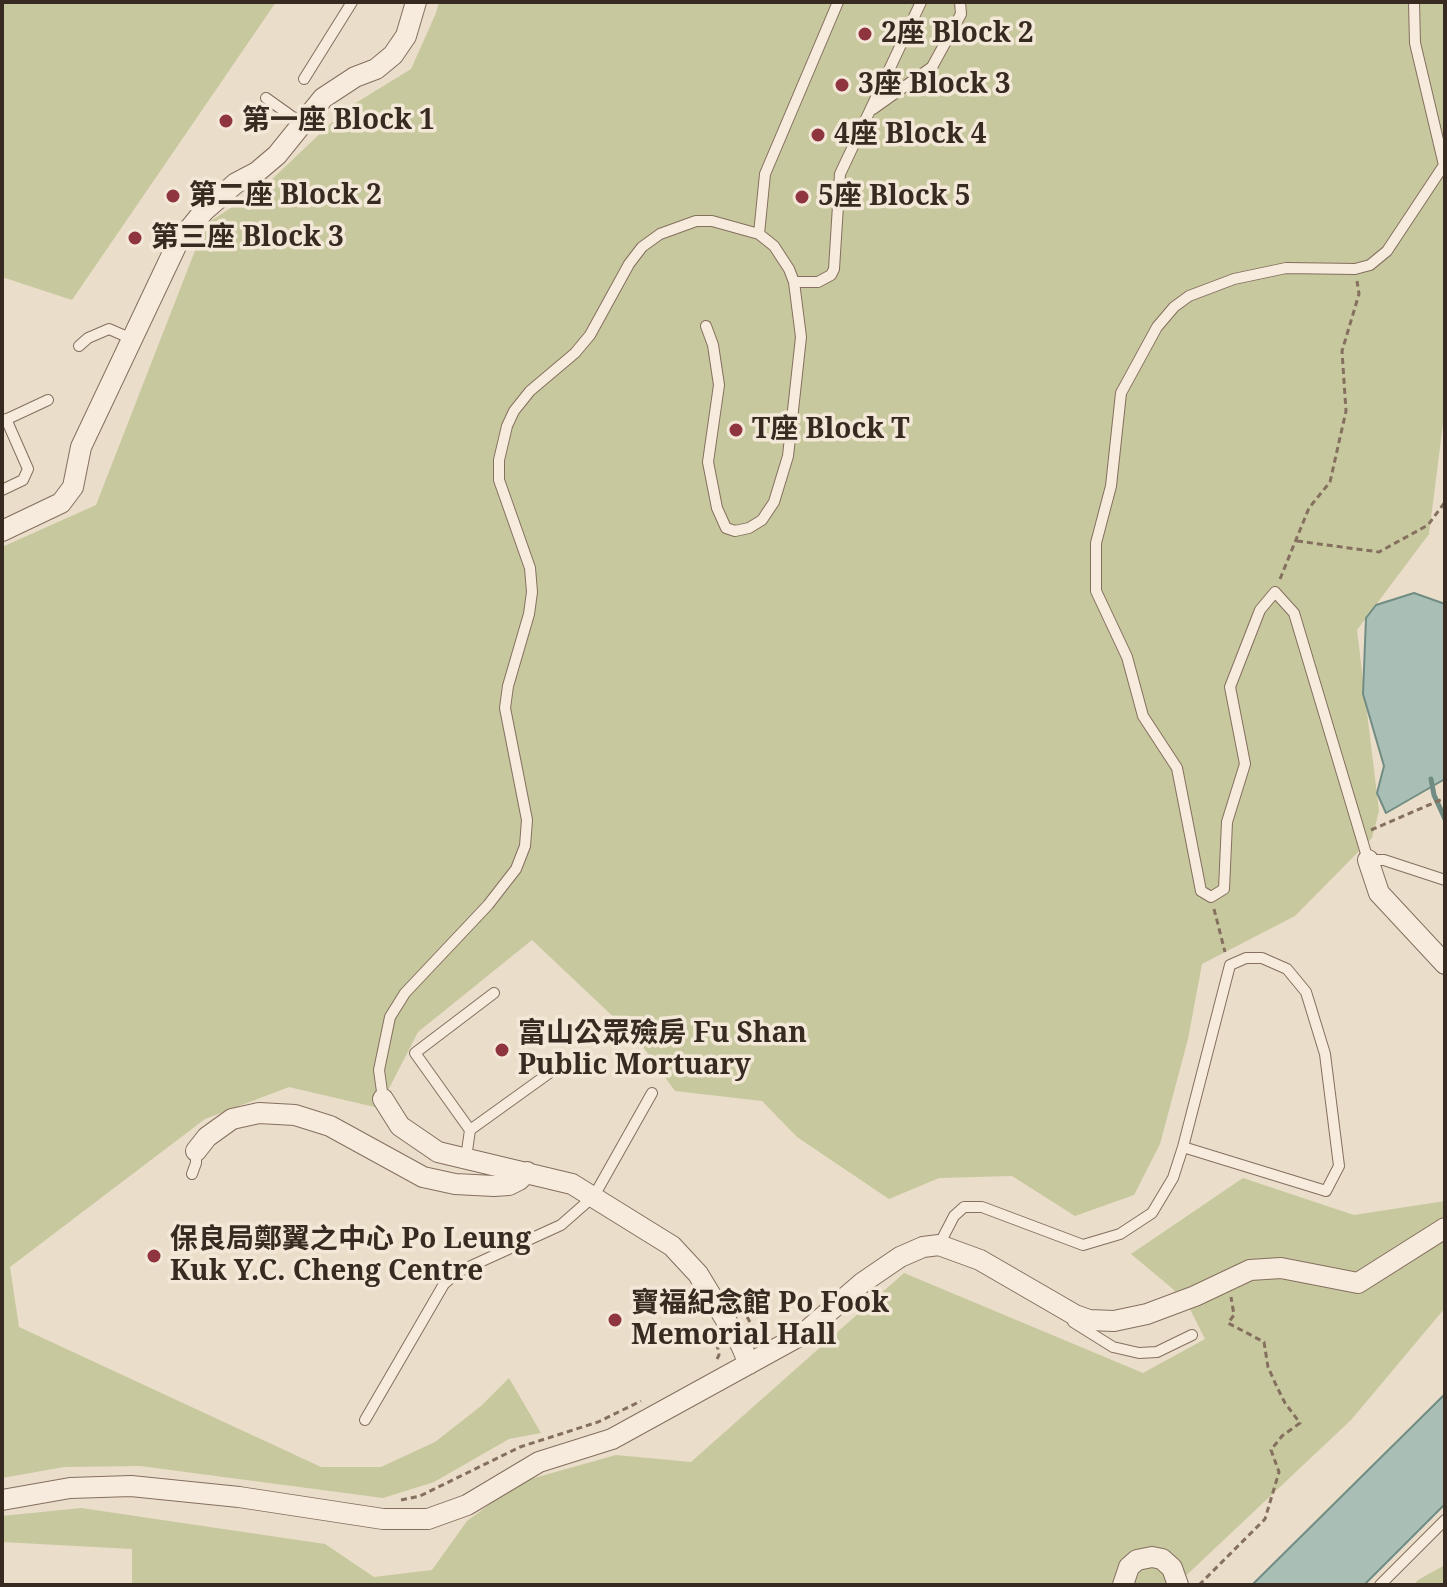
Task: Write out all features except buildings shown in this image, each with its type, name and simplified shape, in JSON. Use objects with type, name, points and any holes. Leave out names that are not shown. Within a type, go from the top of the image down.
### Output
[{"type":"street","points":[[2,531],[17,522],[44,514],[61,503],[73,487],[81,447],[177,244],[204,211],[236,183],[257,172],[277,155],[323,98],[355,77],[376,69],[393,55],[406,36],[416,2]]},
{"type":"street","points":[[1368,860],[1379,893],[1445,964]]},
{"type":"street","points":[[383,1099],[400,1126],[438,1152],[572,1184],[672,1246],[698,1274],[741,1345],[749,1364]]},
{"type":"street","points":[[196,1151],[207,1137],[232,1119],[259,1113],[295,1115],[330,1126],[423,1177],[455,1184],[494,1186],[509,1185],[527,1172]]},
{"type":"street","points":[[2,1500],[70,1488],[131,1486],[239,1497],[383,1519],[428,1519],[467,1505],[539,1462],[612,1439],[749,1364],[803,1334],[862,1283],[900,1257],[923,1247],[939,1245],[980,1260],[1075,1315],[1089,1320],[1114,1321],[1147,1314],[1250,1270],[1281,1268],[1358,1283],[1445,1228]]},
{"type":"street","points":[[1123,1585],[1129,1567],[1137,1560],[1152,1557],[1162,1559],[1172,1568],[1178,1585]]},
{"type":"lane","points":[[304,79],[352,2]]},
{"type":"lane","points":[[759,234],[765,174],[838,2]]},
{"type":"lane","points":[[794,282],[818,282],[831,275],[834,269],[840,174],[873,110],[921,2]]},
{"type":"lane","points":[[873,110],[932,67],[961,14],[960,2]]},
{"type":"lane","points":[[1414,2],[1415,43],[1445,165],[1387,251],[1370,265],[1355,269],[1312,267],[1260,272],[1189,296],[1174,307],[1157,327],[1121,393],[1111,486],[1096,543],[1096,591],[1127,657],[1143,716],[1177,768],[1201,891],[1211,897],[1224,889],[1227,822],[1245,764],[1230,687],[1260,610],[1275,592],[1294,613],[1368,860],[1384,860],[1445,880]]},
{"type":"lane","points":[[266,98],[301,123]]},
{"type":"lane","points":[[383,1099],[379,1070],[390,1017],[405,993],[488,905],[516,869],[525,846],[527,820],[505,708],[532,592],[530,568],[499,480],[499,460],[507,426],[530,391],[575,353],[590,335],[629,264],[642,247],[660,234],[696,221],[712,221],[759,234],[783,257],[794,282],[801,337],[788,456],[774,502],[762,520],[749,528],[735,531],[726,528],[721,520],[708,462],[719,385],[715,355],[706,326]]},
{"type":"lane","points":[[79,346],[88,338],[109,329],[132,339]]},
{"type":"lane","points":[[2,490],[23,480],[28,469],[4,420],[48,400]]},
{"type":"lane","points":[[939,1245],[954,1216],[964,1207],[982,1207],[1083,1245],[1120,1234],[1152,1213],[1173,1178],[1183,1147],[1230,965],[1246,958],[1262,958],[1287,969],[1306,992],[1325,1054],[1339,1166],[1326,1191],[1183,1147]]},
{"type":"lane","points":[[466,1158],[470,1130],[415,1053],[494,993]]},
{"type":"lane","points":[[470,1130],[566,1061]]},
{"type":"lane","points":[[365,1420],[444,1284],[458,1272],[561,1225],[594,1196],[652,1093]]},
{"type":"lane","points":[[192,1174],[196,1151]]},
{"type":"lane","points":[[1029,1290],[1094,1337],[1128,1351],[1157,1352],[1192,1335]]},
{"type":"lane","points":[[1380,1585],[1445,1520]]},
{"type":"path","points":[[1275,592],[1309,508],[1330,482],[1346,411],[1342,351],[1359,294],[1355,269]]},
{"type":"path","points":[[1297,541],[1379,552],[1428,525],[1445,502]]},
{"type":"path","points":[[1370,830],[1445,798]]},
{"type":"path","points":[[1211,897],[1230,965]]},
{"type":"path","points":[[1199,1585],[1265,1519],[1279,1472],[1271,1450],[1282,1436],[1300,1423],[1285,1403],[1268,1367],[1264,1342],[1228,1323],[1234,1315]]},
{"type":"path","points":[[712,1334],[719,1355],[713,1364]]},
{"type":"path","points":[[390,1502],[420,1496],[520,1447],[598,1422],[649,1397]]},
{"type":"green space","points":[[2,2],[276,2],[72,300],[2,277]]},
{"type":"green space","points":[[439,2],[1445,2],[1445,408],[1429,534],[1357,630],[1379,811],[1372,838],[1295,916],[1202,964],[1188,1039],[1160,1144],[1134,1195],[1075,1216],[1012,1176],[939,1178],[889,1199],[797,1137],[762,1101],[675,1091],[638,1040],[532,940],[418,1032],[379,1108],[289,1087],[205,1119],[10,1267],[19,1327],[321,1467],[381,1467],[435,1442],[481,1406],[509,1378],[541,1433],[509,1439],[434,1482],[383,1498],[140,1466],[64,1467],[2,1478],[2,547],[96,505],[205,225],[268,183],[346,109],[411,69]]},
{"type":"green space","points":[[1243,1178],[1354,1215],[1445,1201],[1445,1308],[1351,1420],[1176,1585],[132,1585],[132,1549],[2,1542],[2,1516],[81,1508],[325,1544],[374,1577],[432,1570],[467,1521],[520,1482],[616,1455],[691,1462],[904,1273],[1143,1373],[1205,1339],[1191,1311],[1173,1289],[1131,1254]]},
{"type":"green space","points":[[1445,1565],[1445,1585],[1413,1585],[1418,1580]]},
{"type":"shaded area","points":[[1414,593],[1445,604],[1445,779],[1386,813],[1377,793],[1384,766],[1363,694],[1366,618],[1376,605]]},
{"type":"shaded area","points":[[1445,1394],[1445,1504],[1364,1585],[1252,1585]]},
{"type":"waterway","points":[[1431,779],[1434,795],[1445,819]]},
{"type":"place","name":"2座 Block 2","points":[[865,34]]},
{"type":"place","name":"3座 Block 3","points":[[842,85]]},
{"type":"place","name":"第一座 Block 1","points":[[226,121]]},
{"type":"place","name":"4座 Block 4","points":[[818,135]]},
{"type":"place","name":"第二座 Block 2","points":[[173,196]]},
{"type":"place","name":"5座 Block 5","points":[[802,197]]},
{"type":"place","name":"第三座 Block 3","points":[[135,238]]},
{"type":"place","name":"T座 Block T","points":[[736,430]]},
{"type":"place","name":"富山公眾殮房 Fu Shan Public Mortuary","points":[[502,1050]]},
{"type":"place","name":"保良局鄭翼之中心 Po Leung Kuk Y.C. Cheng Centre","points":[[154,1256]]},
{"type":"place","name":"寶福紀念館 Po Fook Memorial Hall","points":[[615,1320]]}]
